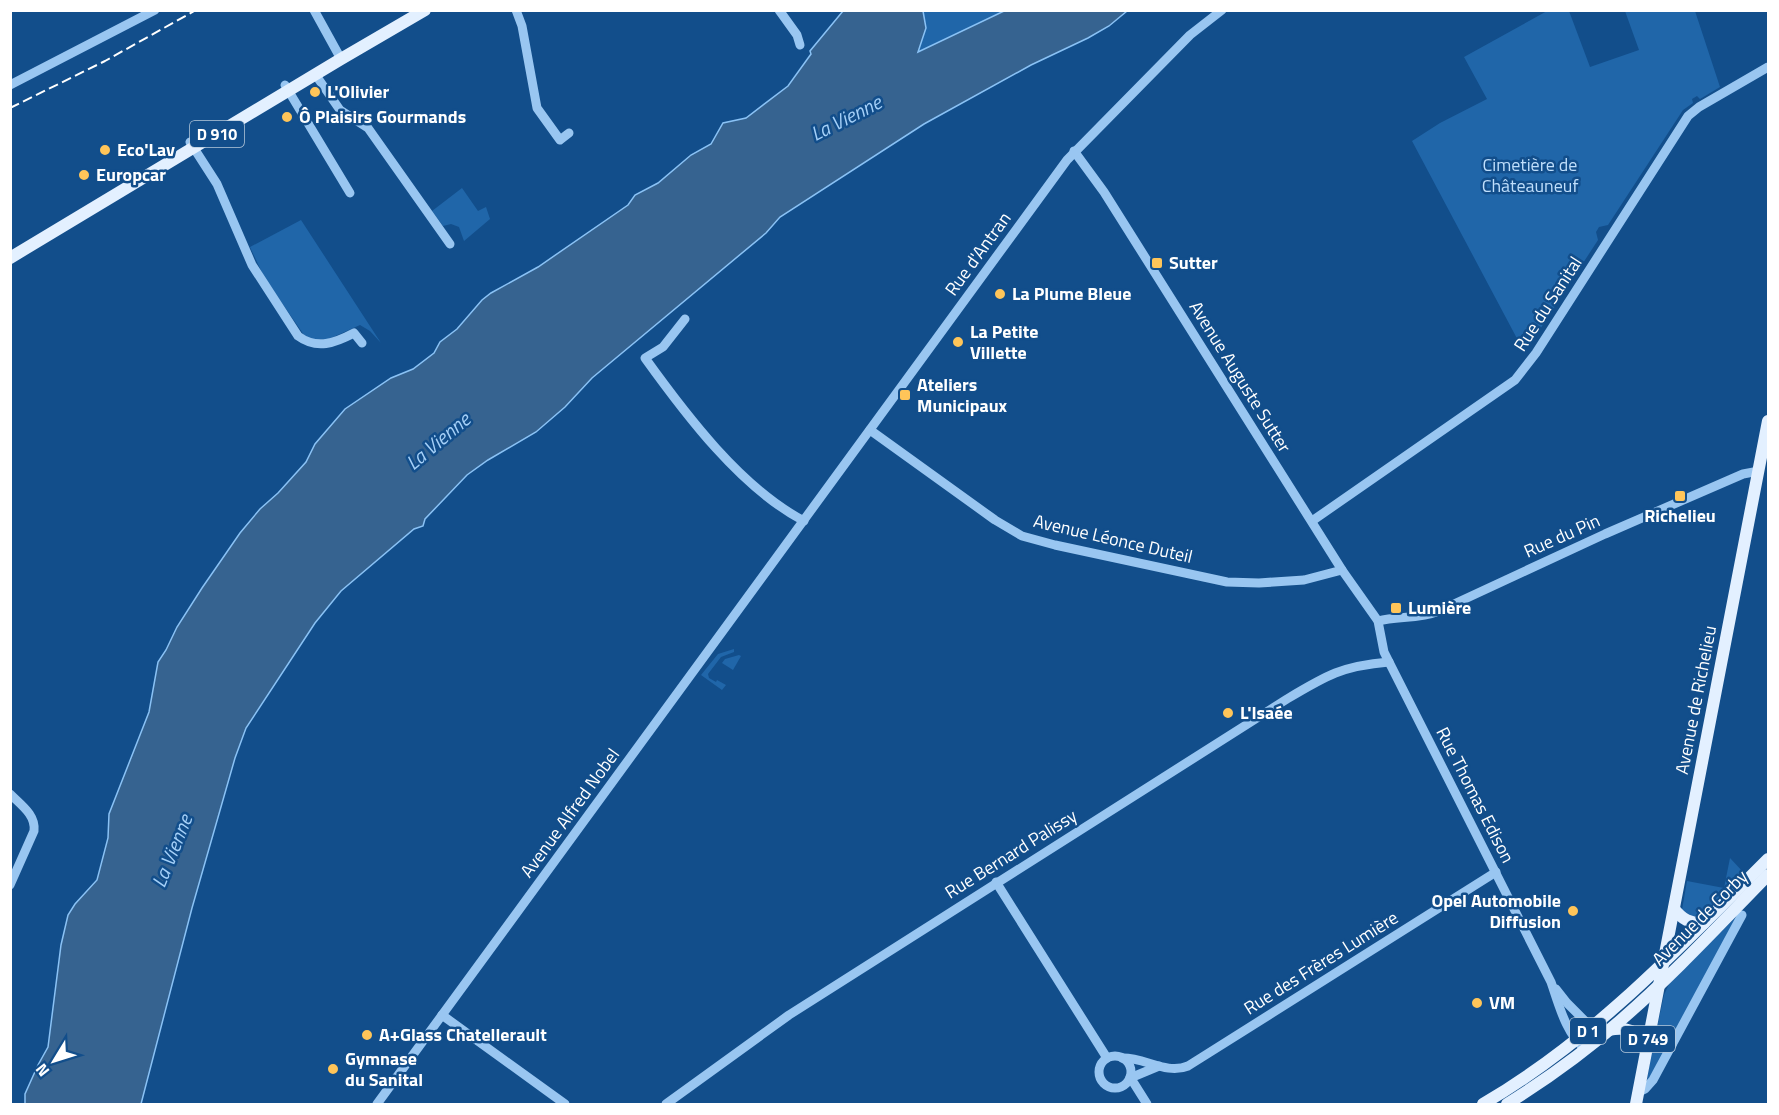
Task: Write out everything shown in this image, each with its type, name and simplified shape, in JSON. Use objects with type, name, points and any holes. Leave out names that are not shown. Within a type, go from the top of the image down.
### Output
[{"type":"main road","name":"D 910","points":[[10,258],[339,56],[408,10]]},
{"type":"main road","name":"D 910","points":[[286,88],[315,74],[339,56],[425,10]]},
{"type":"main road","name":"D 910","points":[[10,250],[192,145]]},
{"type":"main road","name":"Avenue de Richelieu","points":[[1658,986],[1759,471],[1765,457],[1768,421]]},
{"type":"main road","name":"Avenue de Corby","points":[[1662,965],[1768,859]]},
{"type":"main road","name":"Avenue de Corby","points":[[1658,986],[1768,875]]},
{"type":"main road","points":[[1674,909],[1684,920],[1696,924],[1704,923]]},
{"type":"main road","name":"D 1","points":[[1508,1104],[1580,1045],[1592,1028],[1662,965]]},
{"type":"main road","name":"D 1","points":[[1483,1104],[1580,1045],[1596,1041],[1658,986]]},
{"type":"main road","name":"D 749","points":[[1638,1098],[1658,986]]},
{"type":"main road","points":[[1608,1030],[1623,1027],[1630,1029],[1648,1042]]},
{"type":"street","points":[[10,85],[155,10]]},
{"type":"street","points":[[314,10],[339,56]]},
{"type":"street","points":[[516,10],[522,26],[537,108],[560,140],[568,133]]},
{"type":"street","points":[[779,10],[797,35],[800,45]]},
{"type":"street","name":"Rue d'Antran","points":[[789,541],[1074,151],[1190,35],[1222,10]]},
{"type":"street","name":"Rue du Sanital","points":[[1312,521],[1515,380],[1536,353],[1688,116],[1699,107],[1768,67]]},
{"type":"street","points":[[315,74],[340,110],[368,128],[450,244]]},
{"type":"street","points":[[286,88],[350,192]]},
{"type":"street","points":[[192,145],[217,184],[252,265],[298,336],[307,343],[322,344],[336,342],[354,333],[362,343]]},
{"type":"street","name":"Avenue Auguste Sutter","points":[[1074,151],[1110,200],[1342,570],[1378,621]]},
{"type":"street","points":[[685,319],[663,346],[645,358],[680,406],[738,471],[779,506],[804,521]]},
{"type":"street","name":"Avenue Léonce Duteil","points":[[870,430],[995,520],[1022,536],[1204,577],[1246,584],[1304,580],[1342,570]]},
{"type":"street","name":"Rue du Pin","points":[[1378,621],[1421,616],[1439,611],[1605,534],[1743,474],[1759,471]]},
{"type":"street","name":"Avenue Alfred Nobel","points":[[377,1104],[789,541]]},
{"type":"street","name":"Rue Thomas Edison","points":[[1378,621],[1384,651],[1389,662],[1551,982],[1561,1012],[1580,1045]]},
{"type":"street","name":"Rue Bernard Palissy","points":[[666,1104],[765,1031],[996,882],[1323,678],[1344,668],[1389,662]]},
{"type":"street","points":[[10,794],[31,815],[35,823],[34,831],[10,885]]},
{"type":"street","name":"Rue des Frères Lumière","points":[[1122,1058],[1138,1059],[1159,1066],[1183,1068],[1496,872]]},
{"type":"street","points":[[996,882],[1107,1058]]},
{"type":"street","points":[[1638,1098],[1653,1080],[1742,915]]},
{"type":"street","name":"Rue Thomas Edison","points":[[1551,982],[1567,1003],[1592,1028],[1596,1041]]},
{"type":"street","points":[[442,1016],[565,1104]]},
{"type":"street","points":[[1648,1042],[1672,1045]]},
{"type":"street","points":[[1130,1077],[1119,1087],[1109,1087],[1101,1080],[1099,1071],[1102,1062],[1107,1058],[1117,1056],[1122,1058],[1130,1068],[1130,1077],[1147,1104]]},
{"type":"street","name":"Rue des Frères Lumière","points":[[1130,1077],[1159,1066]]},
{"type":"green space","points":[[923,11],[1004,11],[917,52],[926,28]]},
{"type":"green space","name":"Cimetière de Châteauneuf","points":[[1547,11],[1569,11],[1590,67],[1639,50],[1625,11],[1695,11],[1720,87],[1700,99],[1697,96],[1692,99],[1693,103],[1683,110],[1608,225],[1599,227],[1596,232],[1598,240],[1533,340],[1521,346],[1412,141],[1440,123],[1487,99],[1464,57]]},
{"type":"green space","points":[[462,188],[478,211],[486,207],[490,219],[464,241],[459,227],[451,224],[443,226],[432,211]]},
{"type":"green space","points":[[301,220],[381,343],[370,331],[360,325],[329,339],[311,339],[304,335],[264,277],[250,247]]},
{"type":"green space","points":[[734,649],[734,652],[721,657],[708,674],[709,678],[726,685],[722,690],[701,675],[718,654]]},
{"type":"green space","points":[[741,656],[733,670],[722,663],[725,659]]},
{"type":"green space","points":[[1730,858],[1744,873],[1701,915],[1693,917],[1682,910],[1687,881],[1724,888]]},
{"type":"green space","points":[[1738,915],[1673,1036],[1667,1039],[1659,1038],[1656,1032],[1664,995],[1669,984]]},
{"type":"green space","points":[[1655,1045],[1662,1046],[1664,1052],[1647,1080],[1652,1048]]},
{"type":"water","name":"La Vienne","points":[[843,11],[923,11],[926,28],[918,52],[1004,11],[1127,11],[1109,26],[1088,38],[1031,65],[924,124],[780,217],[766,233],[592,378],[565,407],[536,432],[467,475],[425,519],[423,526],[414,529],[341,591],[315,623],[246,728],[235,758],[192,908],[141,1104],[25,1104],[25,1094],[48,1047],[61,945],[68,915],[97,880],[108,838],[109,814],[149,712],[158,662],[177,627],[240,533],[306,462],[315,444],[345,409],[391,378],[413,369],[434,353],[440,342],[457,329],[491,293],[538,267],[628,205],[635,195],[658,183],[691,155],[711,144],[723,123],[746,118],[788,86],[811,54],[810,51]]},
{"type":"railway","points":[[10,108],[105,61],[196,10]]},
{"type":"place","name":"L'Olivier","points":[[315,92]]},
{"type":"place","name":"Ô Plaisirs Gourmands","points":[[287,117]]},
{"type":"place","name":"Eco'Lav","points":[[105,150]]},
{"type":"place","name":"Europcar","points":[[84,175]]},
{"type":"place","name":"Sutter","points":[[1157,263]]},
{"type":"place","name":"La Plume Bleue","points":[[1000,294]]},
{"type":"place","name":"La Petite Villette","points":[[958,342]]},
{"type":"place","name":"Ateliers Municipaux","points":[[905,395]]},
{"type":"place","name":"Richelieu","points":[[1680,496]]},
{"type":"place","name":"Lumière","points":[[1396,608]]},
{"type":"place","name":"L'Isaée","points":[[1228,713]]},
{"type":"place","name":"Opel Automobile Diffusion","points":[[1573,911]]},
{"type":"place","name":"VM","points":[[1477,1003]]},
{"type":"place","name":"A+Glass Chatellerault","points":[[367,1035]]},
{"type":"place","name":"Gymnase du Sanital","points":[[333,1069]]}]
